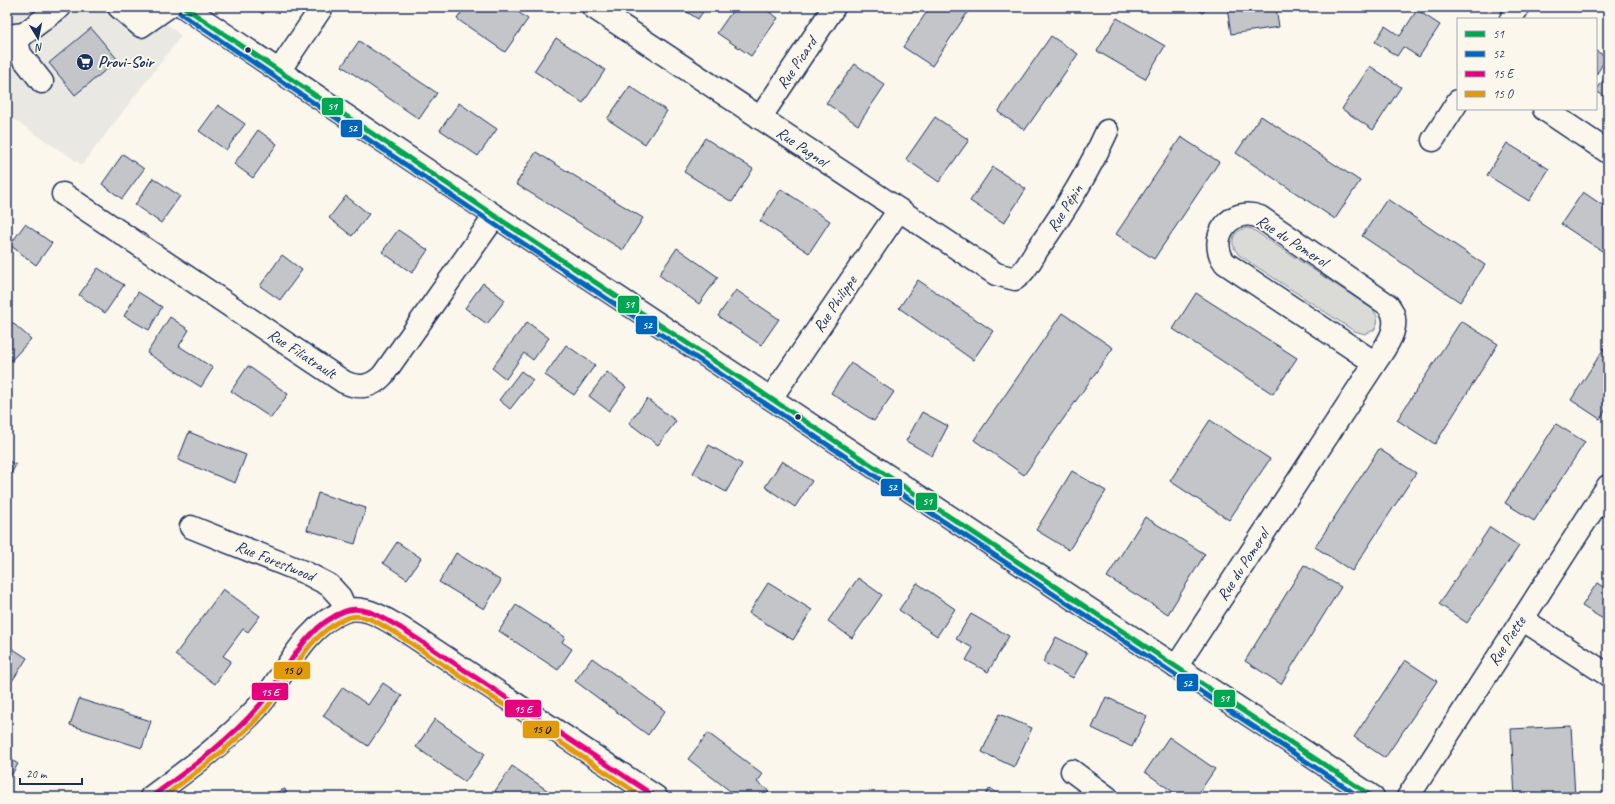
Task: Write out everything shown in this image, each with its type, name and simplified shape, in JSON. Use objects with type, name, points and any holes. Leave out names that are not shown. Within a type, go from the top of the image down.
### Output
[{"type":"street","points":[[42,82],[20,54],[11,36],[24,34],[60,7]]},
{"type":"street","points":[[119,7],[141,26],[168,7]]},
{"type":"street","points":[[184,7],[495,216],[1374,797]]},
{"type":"street","points":[[279,71],[322,7]]},
{"type":"street","name":"Rue Pagnol","points":[[593,7],[996,274],[1015,279]]},
{"type":"street","name":"Rue Picard","points":[[760,118],[834,7]]},
{"type":"street","points":[[1512,18],[1518,7]]},
{"type":"street","points":[[1433,140],[1457,103]]},
{"type":"street","points":[[1545,110],[1608,152]]},
{"type":"street","name":"Rue Pépin","points":[[1015,279],[1023,271],[1057,223],[1087,172],[1107,131]]},
{"type":"street","name":"Rue Filiatrault","points":[[63,194],[344,382],[357,387],[372,384],[383,375],[495,216]]},
{"type":"street","name":"Rue Philippe","points":[[771,398],[899,210]]},
{"type":"street","name":"Rue du Pomerol","points":[[1176,667],[1375,363],[1395,327],[1393,312],[1388,305],[1260,217],[1254,215],[1239,215],[1226,223],[1221,230],[1217,244],[1220,257],[1225,263],[1375,363]]},
{"type":"street","name":"Rue Piette","points":[[1408,797],[1608,486]]},
{"type":"street","name":"Rue Forestwood","points":[[191,527],[306,573],[329,585],[340,597],[346,610]]},
{"type":"street","points":[[152,797],[230,735],[262,702],[296,654],[313,634],[331,618],[346,610],[363,610],[401,628],[656,797]]},
{"type":"street","points":[[1522,619],[1608,675]]},
{"type":"street","points":[[1072,771],[1107,797]]},
{"type":"shaded area","points":[[7,7],[147,7],[181,36],[82,165],[7,115]]},
{"type":"shaded area","points":[[1246,228],[1252,229],[1371,308],[1378,321],[1374,330],[1365,334],[1354,331],[1239,255],[1234,247],[1233,239],[1237,232]]},
{"type":"building","points":[[253,7],[268,7],[263,14]]},
{"type":"building","points":[[465,7],[511,7],[528,19],[505,52],[457,19]]},
{"type":"building","points":[[679,7],[706,7],[698,19]]},
{"type":"building","points":[[735,7],[762,7],[778,18],[751,56],[717,33]]},
{"type":"building","points":[[930,7],[971,7],[932,66],[903,47]]},
{"type":"building","points":[[1195,7],[1207,7],[1203,13]]},
{"type":"building","points":[[1227,7],[1276,7],[1279,27],[1231,34]]},
{"type":"building","points":[[1417,10],[1440,25],[1419,57],[1403,47],[1397,56],[1375,42],[1385,26],[1400,36]]},
{"type":"building","points":[[1117,18],[1165,46],[1145,79],[1097,51]]},
{"type":"building","points":[[91,28],[118,60],[75,95],[49,63]]},
{"type":"building","points":[[1051,36],[1078,54],[1025,130],[998,112]]},
{"type":"building","points":[[556,38],[605,70],[583,103],[534,71]]},
{"type":"building","points":[[359,41],[437,93],[419,119],[342,66]]},
{"type":"building","points":[[1597,52],[1607,57],[1597,73]]},
{"type":"building","points":[[855,64],[885,85],[858,125],[826,103]]},
{"type":"building","points":[[1370,66],[1401,87],[1373,130],[1342,109]]},
{"type":"building","points":[[1608,73],[1608,99],[1597,92]]},
{"type":"building","points":[[630,86],[667,111],[645,144],[607,119]]},
{"type":"building","points":[[459,103],[497,129],[478,156],[440,130]]},
{"type":"building","points":[[218,105],[245,124],[226,150],[199,131]]},
{"type":"building","points":[[1261,116],[1360,181],[1335,219],[1236,153]]},
{"type":"building","points":[[935,117],[969,140],[939,182],[906,159]]},
{"type":"building","points":[[258,130],[277,144],[253,178],[234,164]]},
{"type":"building","points":[[1181,137],[1219,162],[1154,259],[1116,234]]},
{"type":"building","points":[[705,138],[753,169],[732,202],[684,172]]},
{"type":"building","points":[[1507,143],[1549,169],[1529,201],[1487,175]]},
{"type":"building","points":[[536,152],[643,218],[623,250],[516,184]]},
{"type":"building","points":[[123,154],[144,169],[122,199],[102,184]]},
{"type":"building","points":[[993,167],[1026,189],[1004,223],[970,201]]},
{"type":"building","points":[[153,178],[180,196],[161,223],[135,205]]},
{"type":"building","points":[[781,189],[830,221],[809,253],[760,221]]},
{"type":"building","points":[[1583,192],[1608,209],[1608,242],[1602,251],[1561,224]]},
{"type":"building","points":[[346,196],[369,214],[352,236],[329,218]]},
{"type":"building","points":[[1387,199],[1485,265],[1460,302],[1362,236]]},
{"type":"building","points":[[25,224],[52,243],[36,265],[10,245]]},
{"type":"building","points":[[398,230],[428,250],[412,273],[382,252]]},
{"type":"building","points":[[677,248],[718,277],[699,304],[659,275]]},
{"type":"building","points":[[282,255],[302,270],[280,300],[260,286]]},
{"type":"building","points":[[98,268],[124,285],[105,313],[79,295]]},
{"type":"building","points":[[918,280],[993,331],[973,360],[899,308]]},
{"type":"building","points":[[483,283],[505,300],[487,324],[465,308]]},
{"type":"building","points":[[736,290],[779,319],[761,345],[718,316]]},
{"type":"building","points":[[138,292],[162,307],[149,330],[124,316]]},
{"type":"building","points":[[1196,293],[1297,358],[1273,394],[1173,329]]},
{"type":"building","points":[[1062,313],[1113,348],[1024,475],[974,440]]},
{"type":"building","points":[[170,317],[189,330],[179,346],[213,368],[201,387],[147,353]]},
{"type":"building","points":[[7,318],[31,339],[8,364],[7,364]]},
{"type":"building","points":[[1461,321],[1498,344],[1435,444],[1397,420]]},
{"type":"building","points":[[527,322],[549,338],[533,360],[524,353],[506,379],[492,368]]},
{"type":"building","points":[[1608,342],[1608,406],[1600,419],[1571,400]]},
{"type":"building","points":[[566,345],[595,365],[574,395],[545,375]]},
{"type":"building","points":[[851,363],[894,392],[874,421],[831,393]]},
{"type":"building","points":[[248,366],[288,394],[271,418],[231,391]]},
{"type":"building","points":[[521,371],[533,380],[510,409],[499,400]]},
{"type":"building","points":[[607,372],[626,387],[609,411],[589,396]]},
{"type":"building","points":[[647,399],[676,421],[658,445],[629,423]]},
{"type":"building","points":[[922,412],[948,426],[932,456],[906,441]]},
{"type":"building","points":[[1210,420],[1270,459],[1229,520],[1170,481]]},
{"type":"building","points":[[1556,424],[1585,442],[1534,521],[1505,503]]},
{"type":"building","points":[[189,432],[246,455],[235,483],[178,460]]},
{"type":"building","points":[[709,445],[742,464],[726,492],[693,473]]},
{"type":"building","points":[[1379,449],[1416,473],[1352,571],[1315,547]]},
{"type":"building","points":[[7,460],[16,465],[7,480]]},
{"type":"building","points":[[782,461],[812,481],[795,507],[765,487]]},
{"type":"building","points":[[1072,471],[1106,491],[1069,550],[1036,530]]},
{"type":"building","points":[[318,493],[366,508],[355,544],[307,530]]},
{"type":"building","points":[[1145,517],[1205,554],[1168,614],[1107,577]]},
{"type":"building","points":[[1490,527],[1519,546],[1467,623],[1439,604]]},
{"type":"building","points":[[397,542],[421,558],[407,579],[383,563]]},
{"type":"building","points":[[456,553],[501,581],[484,609],[439,582]]},
{"type":"building","points":[[1304,565],[1341,587],[1281,684],[1245,661]]},
{"type":"building","points":[[858,578],[882,595],[852,638],[828,621]]},
{"type":"building","points":[[768,583],[812,610],[793,640],[749,613]]},
{"type":"building","points":[[917,583],[955,609],[937,636],[899,610]]},
{"type":"building","points":[[1597,583],[1608,590],[1608,622],[1582,606]]},
{"type":"building","points":[[223,589],[260,616],[248,632],[243,629],[223,656],[231,661],[215,684],[175,655]]},
{"type":"building","points":[[516,605],[565,637],[562,642],[572,649],[558,670],[499,631]]},
{"type":"building","points":[[971,614],[1009,636],[988,672],[966,660],[973,648],[956,639]]},
{"type":"building","points":[[1056,637],[1087,653],[1073,678],[1043,662]]},
{"type":"building","points":[[7,645],[27,658],[7,689]]},
{"type":"building","points":[[592,658],[665,711],[648,735],[575,681]]},
{"type":"building","points":[[1405,660],[1437,681],[1385,758],[1354,737]]},
{"type":"building","points":[[383,683],[402,696],[368,746],[323,716],[343,687],[368,705]]},
{"type":"building","points":[[1106,697],[1147,716],[1132,747],[1092,728]]},
{"type":"building","points":[[79,699],[151,721],[142,748],[70,725]]},
{"type":"building","points":[[999,714],[1032,728],[1014,767],[982,752]]},
{"type":"building","points":[[435,719],[485,754],[465,782],[416,747]]},
{"type":"building","points":[[1571,726],[1575,797],[1515,797],[1511,729]]},
{"type":"building","points":[[708,733],[763,774],[757,782],[769,791],[764,797],[738,797],[688,759]]},
{"type":"building","points":[[1169,737],[1215,769],[1196,797],[1180,797],[1145,772]]},
{"type":"building","points":[[7,757],[18,764],[7,782]]},
{"type":"building","points":[[512,766],[554,795],[552,797],[503,797],[495,791]]},
{"type":"building","points":[[990,788],[1003,797],[984,797]]},
{"type":"building","points":[[285,789],[288,797],[264,797]]},
{"type":"transit line","name":"51","points":[[184,7],[495,216],[1373,797]]},
{"type":"transit line","name":"52","points":[[180,13],[491,222],[1360,797]]},
{"type":"transit line","points":[[151,797],[221,744],[246,720],[258,707],[296,653],[317,628],[330,618],[352,609],[367,611],[401,628],[656,797]]},
{"type":"transit line","points":[[163,797],[215,757],[252,724],[273,700],[299,660],[320,635],[332,625],[353,616],[360,616],[373,620],[397,634],[643,797]]},
{"type":"place","name":"Provi-Soir","points":[[85,62]]}]
